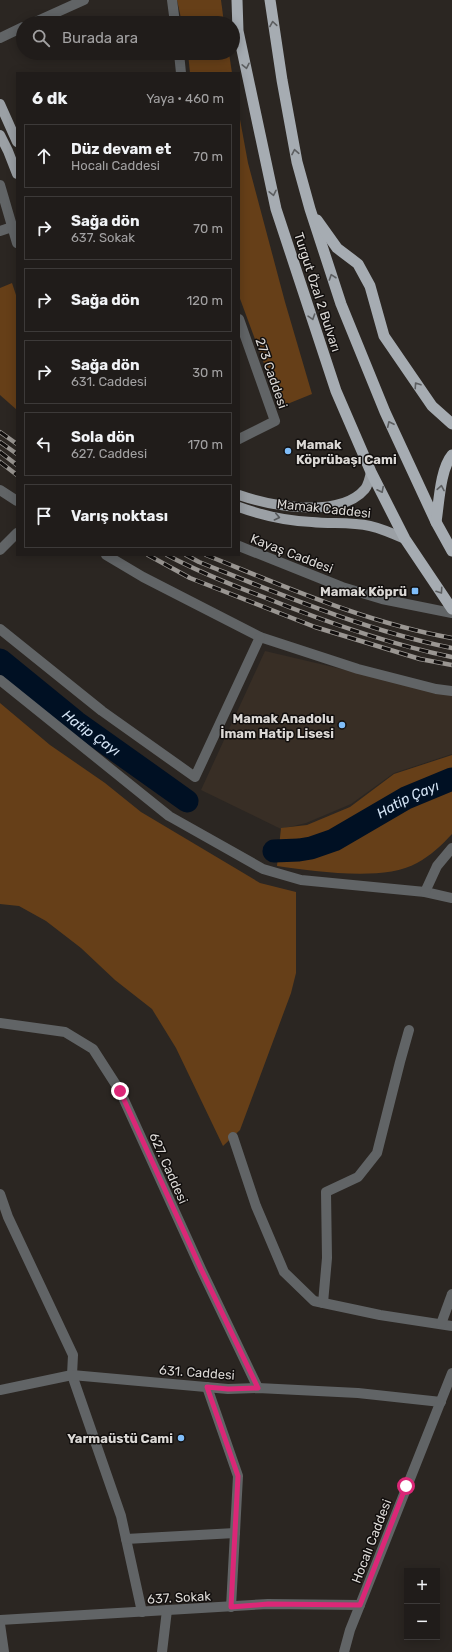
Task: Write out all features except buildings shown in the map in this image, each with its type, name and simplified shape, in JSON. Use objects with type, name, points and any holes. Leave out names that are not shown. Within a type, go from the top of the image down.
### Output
[{"type":"highway","name":"Turgut Özal 2 Bulvarı","points":[[237,0],[238,16]]},
{"type":"highway","name":"Turgut Özal 2 Bulvarı","points":[[270,0],[294,147],[310,210],[341,304],[385,412],[436,522],[452,551]]},
{"type":"highway","name":"Turgut Özal 2 Bulvarı","points":[[240,40],[276,209],[336,391],[371,472],[405,539],[452,609]]},
{"type":"highway","points":[[310,210],[337,248],[358,264],[370,286],[384,336],[432,406],[452,424]]},
{"type":"highway","points":[[436,522],[443,477],[449,459],[452,455]]},
{"type":"main road","points":[[0,104],[16,140]]},
{"type":"main road","points":[[0,135],[16,171]]},
{"type":"main road","name":"Mamak Caddesi","points":[[240,495],[291,507],[334,505],[352,500],[366,488],[371,472]]},
{"type":"main road","name":"Mamak Caddesi","points":[[240,507],[288,519],[370,526],[385,530],[405,539]]},
{"type":"street","points":[[49,16],[84,0]]},
{"type":"street","points":[[172,0],[174,16]]},
{"type":"street","points":[[0,38],[16,30]]},
{"type":"street","points":[[180,60],[181,72]]},
{"type":"street","points":[[0,185],[16,240]]},
{"type":"street","points":[[0,231],[12,227]]},
{"type":"street","name":"273 Caddesi","points":[[240,322],[275,421],[240,438]]},
{"type":"street","points":[[0,490],[16,500]]},
{"type":"street","points":[[0,550],[16,534]]},
{"type":"street","name":"Kayaş Caddesi","points":[[240,546],[342,586],[382,599],[452,613]]},
{"type":"street","points":[[108,556],[143,577],[260,637],[358,669],[452,691]]},
{"type":"street","points":[[0,629],[102,711],[195,777],[260,637]]},
{"type":"street","points":[[0,680],[169,816],[263,869],[301,880],[425,892],[452,898]]},
{"type":"street","points":[[425,892],[437,866],[452,848]]},
{"type":"street","name":"627. Caddesi","points":[[0,1023],[65,1032],[93,1049],[120,1091],[201,1269],[258,1388]]},
{"type":"street","points":[[323,1303],[327,1258],[326,1192],[358,1177],[378,1153],[409,1030]]},
{"type":"street","points":[[233,1137],[256,1206],[284,1272],[314,1301],[380,1315],[452,1326]]},
{"type":"street","points":[[0,1194],[8,1217],[73,1355],[72,1375],[121,1516],[142,1612]]},
{"type":"street","points":[[441,1324],[452,1294]]},
{"type":"street","name":"Hocalı Caddesi","points":[[344,1652],[350,1630],[452,1373]]},
{"type":"street","name":"631. Caddesi","points":[[0,1390],[72,1375],[228,1389],[258,1388],[358,1394],[441,1402]]},
{"type":"street","points":[[207,1387],[238,1476],[231,1607]]},
{"type":"street","points":[[126,1539],[235,1533]]},
{"type":"street","name":"637. Sokak","points":[[0,1620],[268,1604],[360,1605]]},
{"type":"street","points":[[162,1652],[167,1610]]},
{"type":"street","points":[[0,1624],[4,1652]]},
{"type":"shaded area","points":[[177,0],[221,0],[223,16],[180,16]]},
{"type":"shaded area","points":[[189,60],[230,60],[232,72],[190,72]]},
{"type":"shaded area","points":[[240,119],[248,163],[285,302],[312,394],[280,407],[240,299]]},
{"type":"shaded area","points":[[12,283],[16,295],[16,409],[0,395],[0,288]]},
{"type":"shaded area","name":"Mamak Anadolu İmam Hatip Lisesi","points":[[265,651],[452,695],[452,754],[394,773],[351,804],[306,823],[281,829],[201,790]]},
{"type":"shaded area","points":[[0,703],[50,745],[105,783],[141,812],[260,883],[296,892],[296,973],[291,993],[240,1130],[223,1146],[176,1048],[152,1009],[115,980],[81,948],[46,921],[19,906],[0,904]]},
{"type":"shaded area","points":[[452,755],[452,834],[436,850],[422,860],[403,869],[368,874],[348,874],[277,866],[281,828],[307,825],[350,807],[394,774]]},
{"type":"waterway","name":"Hatip Çayı","points":[[0,660],[76,722],[187,801]]},
{"type":"waterway","name":"Hatip Çayı","points":[[274,851],[311,848],[334,840],[406,798],[452,779]]},
{"type":"railway","points":[[0,432],[16,443]]},
{"type":"railway","points":[[0,442],[16,453]]},
{"type":"railway","points":[[0,452],[16,464]]},
{"type":"railway","points":[[0,462],[16,474]]},
{"type":"railway","points":[[150,556],[190,578],[315,627],[420,659],[452,665]]},
{"type":"railway","points":[[169,556],[225,582],[332,623],[403,646],[452,657]]},
{"type":"railway","points":[[188,556],[261,587],[355,622],[387,632],[452,648]]},
{"type":"railway","points":[[209,556],[358,614],[452,638]]},
{"type":"place","name":"Mamak Köprübaşı Cami","points":[[288,451]]},
{"type":"place","name":"Mamak Köprü","points":[[415,591]]},
{"type":"place","name":"Mamak Anadolu İmam Hatip Lisesi","points":[[342,725]]},
{"type":"place","name":"Yarmaüstü Cami","points":[[181,1438]]},
{"type":"route","points":[[120,1091],[201,1269],[258,1388],[228,1389],[207,1387],[238,1476],[231,1607],[268,1604],[360,1605],[406,1486]]}]
